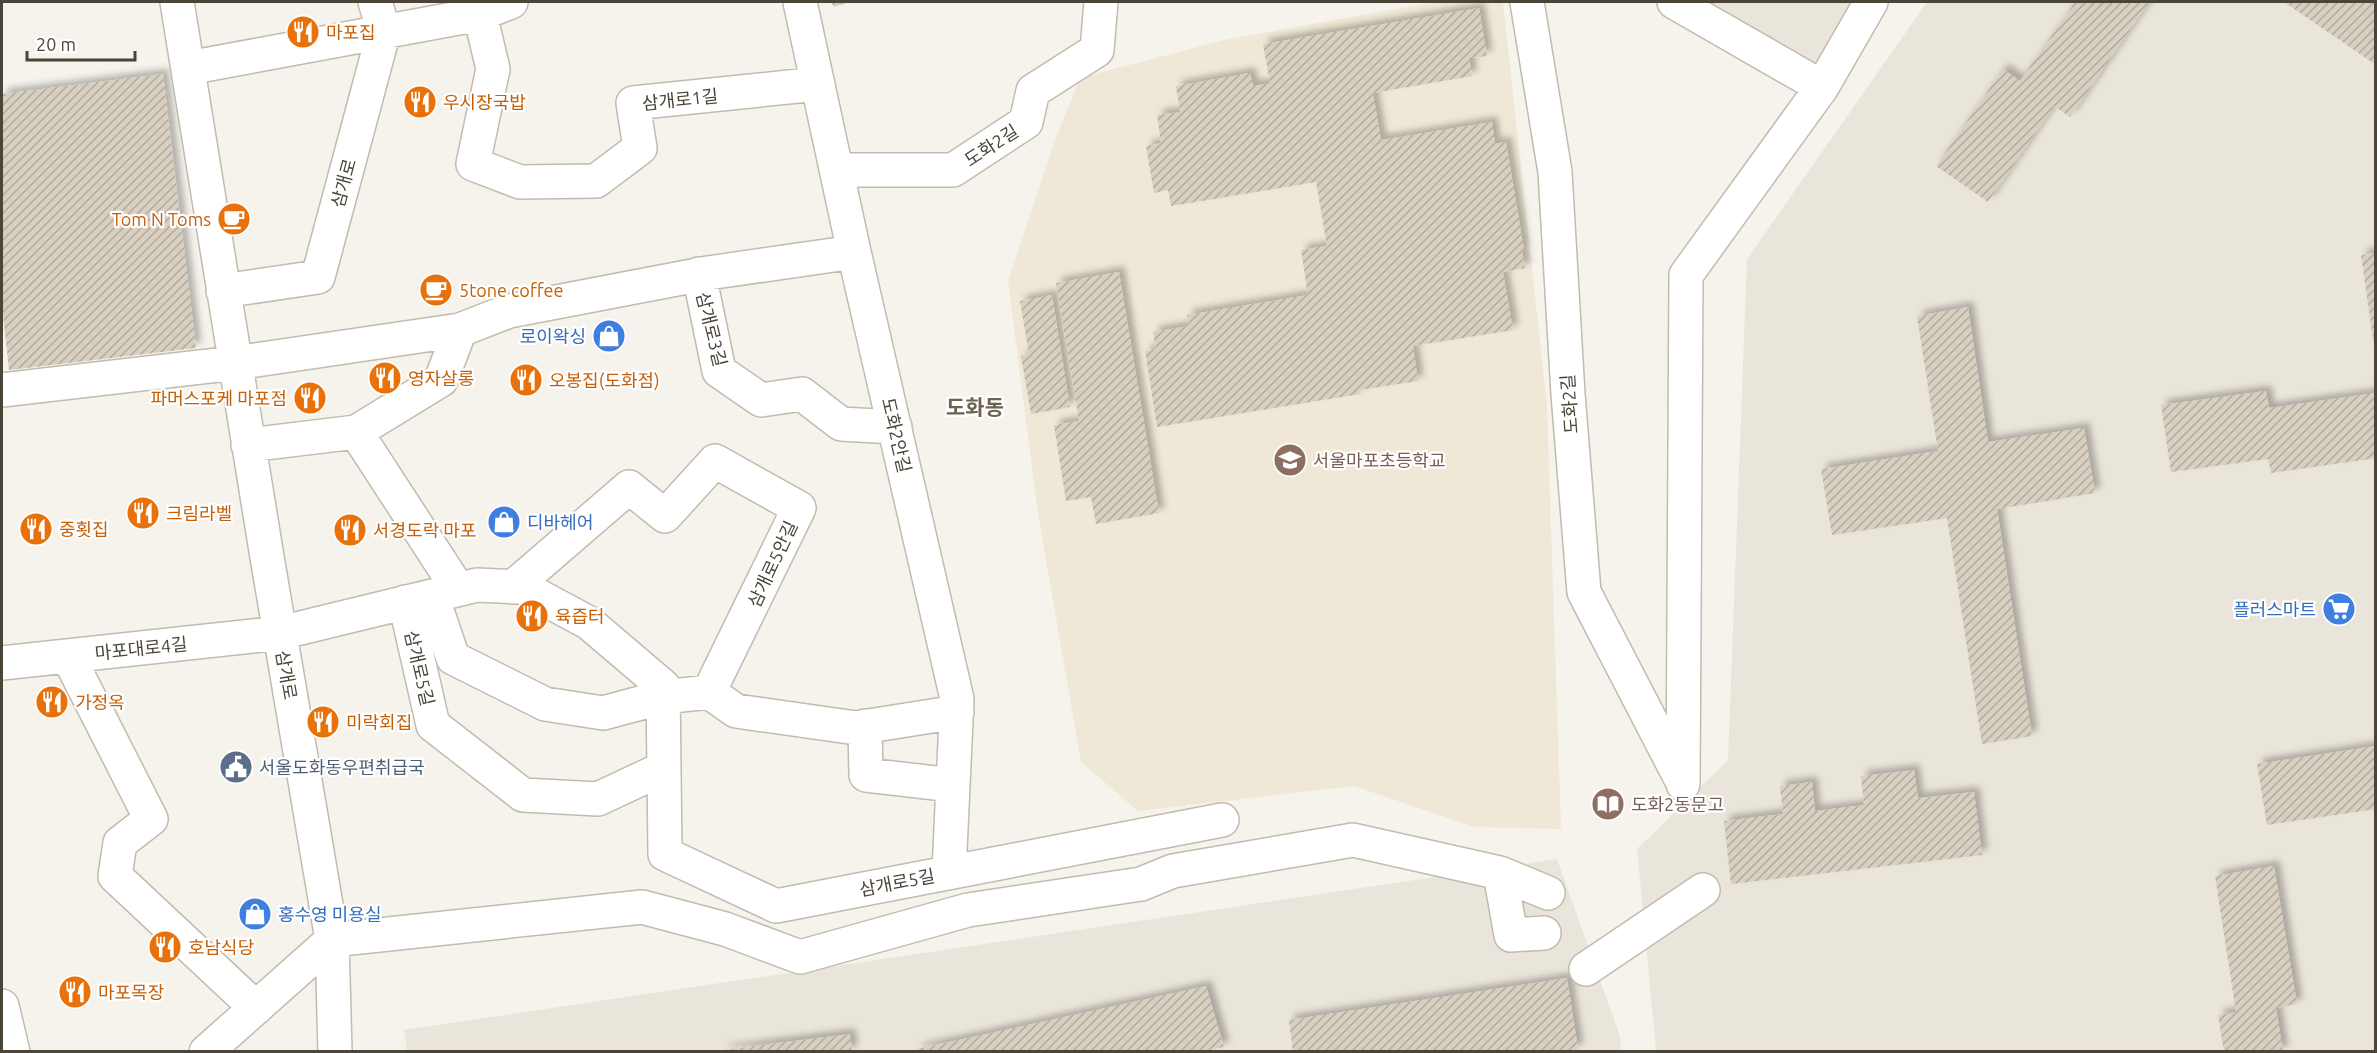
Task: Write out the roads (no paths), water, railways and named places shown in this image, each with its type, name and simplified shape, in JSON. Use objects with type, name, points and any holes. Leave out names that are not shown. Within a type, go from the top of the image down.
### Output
[{"type":"street","name":"삼개로","points":[[177,2],[248,445],[332,940],[335,1052]]},
{"type":"street","points":[[188,68],[380,16],[480,14],[511,2]]},
{"type":"street","name":"도화2안길","points":[[800,2],[854,252],[957,699],[949,872]]},
{"type":"street","name":"도화2길","points":[[837,170],[953,170],[1026,122],[1033,91],[1097,50],[1101,2]]},
{"type":"street","name":"도화2길","points":[[1527,2],[1555,172],[1568,394],[1584,592],[1683,784],[1686,275],[1822,87]]},
{"type":"street","points":[[1674,2],[1822,87],[1872,2]]},
{"type":"street","name":"삼개로1길","points":[[480,14],[493,69],[473,164],[520,182],[596,181],[640,148],[633,103],[818,84]]},
{"type":"street","name":"삼개로","points":[[223,291],[318,277],[380,16]]},
{"type":"street","name":"삼개로3길","points":[[2,390],[235,363],[460,330],[509,311],[699,274],[854,252]]},
{"type":"street","name":"삼개로3길","points":[[699,274],[719,371],[761,400],[802,394],[841,424],[895,427]]},
{"type":"street","points":[[248,445],[356,432],[441,380],[460,330]]},
{"type":"street","name":"삼개로5길","points":[[356,432],[432,596],[453,658],[545,704],[603,713],[663,697],[665,854],[776,906],[1222,820]]},
{"type":"street","name":"삼개로5안길","points":[[513,587],[629,487],[664,516],[715,461],[799,508],[710,692]]},
{"type":"street","points":[[280,633],[477,585],[522,587],[589,623],[663,686],[663,697],[710,692],[736,711],[856,728],[957,712]]},
{"type":"street","name":"삼개로5길","points":[[432,596],[433,725],[523,795],[598,799],[664,768]]},
{"type":"street","name":"마포대로4길","points":[[2,663],[280,633]]},
{"type":"street","points":[[68,656],[152,819],[120,843],[115,876],[256,1008]]},
{"type":"street","points":[[865,726],[866,775],[953,785]]},
{"type":"street","points":[[206,1052],[332,940],[642,907],[726,929],[800,957],[968,910],[1140,884],[1173,871],[1353,840],[1500,873],[1548,893]]},
{"type":"street","points":[[1500,873],[1511,934],[1544,933]]},
{"type":"street","points":[[1586,969],[1703,890]]},
{"type":"street","points":[[2,1006],[13,1052]]},
{"type":"place","name":"마포집","points":[[303,32]]},
{"type":"place","name":"우시장국밥","points":[[420,102]]},
{"type":"place","name":"Tom N Toms","points":[[234,219]]},
{"type":"place","name":"5tone coffee","points":[[436,290]]},
{"type":"place","name":"로이왁싱","points":[[609,336]]},
{"type":"place","name":"영자살롱","points":[[385,378]]},
{"type":"place","name":"오봉집(도화점)","points":[[526,380]]},
{"type":"place","name":"파머스포케 마포점","points":[[310,398]]},
{"type":"place","name":"서울마포초등학교","points":[[1290,460]]},
{"type":"place","name":"크림라벨","points":[[143,513]]},
{"type":"place","name":"디바헤어","points":[[504,522]]},
{"type":"place","name":"중횟집","points":[[36,529]]},
{"type":"place","name":"서경도락 마포","points":[[350,530]]},
{"type":"place","name":"플러스마트","points":[[2339,609]]},
{"type":"place","name":"육즙터","points":[[532,616]]},
{"type":"place","name":"가정옥","points":[[52,702]]},
{"type":"place","name":"미락회집","points":[[323,722]]},
{"type":"place","name":"서울도화동우편취급국","points":[[236,767]]},
{"type":"place","name":"도화2동문고","points":[[1608,804]]},
{"type":"place","name":"홍수영 미용실","points":[[255,914]]},
{"type":"place","name":"호남식당","points":[[165,947]]},
{"type":"place","name":"마포목장","points":[[75,992]]},
{"type":"district","name":"도화동","points":[[975,407]]}]
